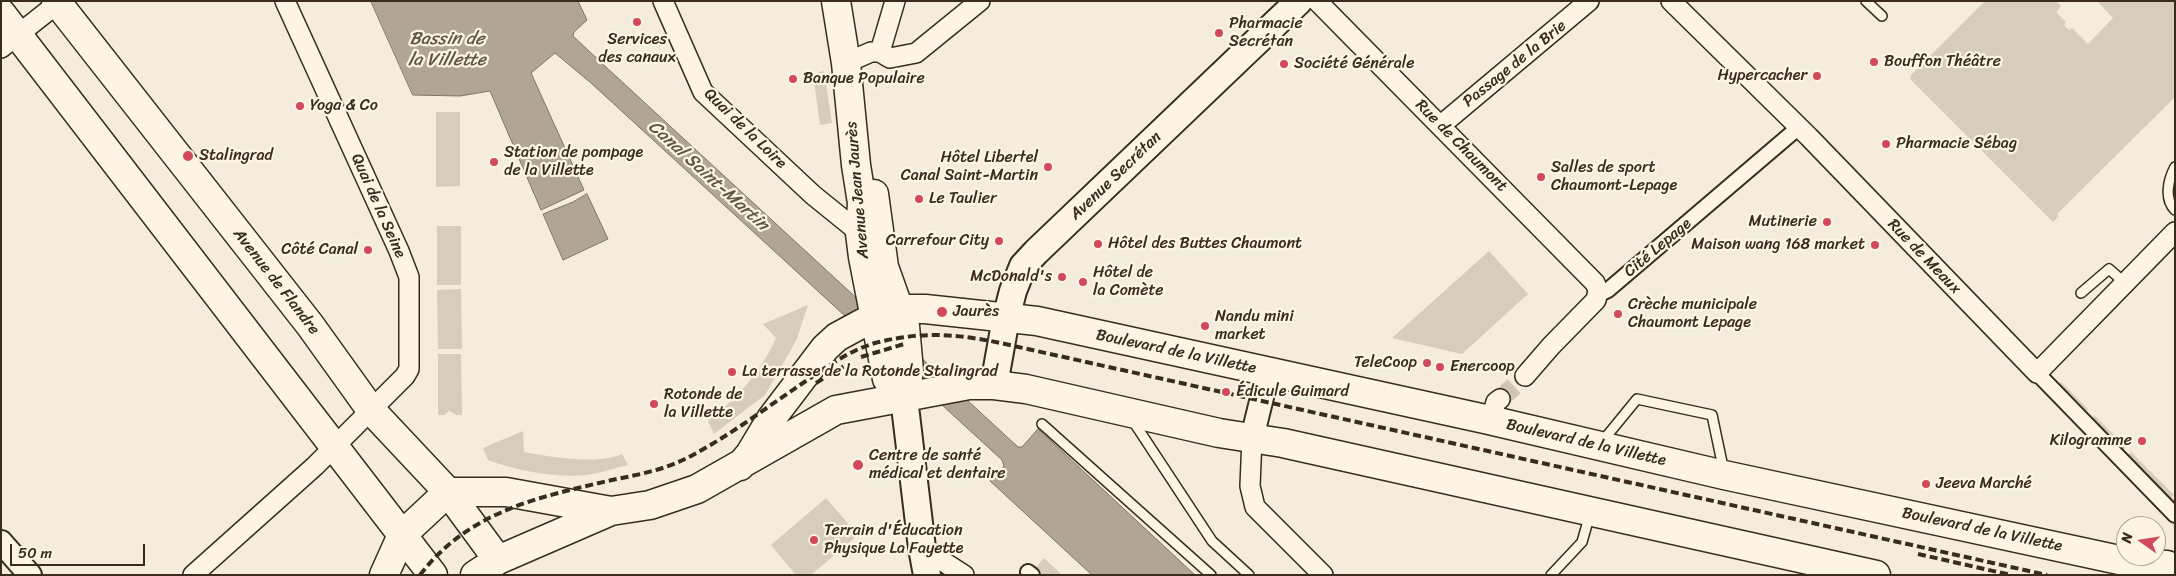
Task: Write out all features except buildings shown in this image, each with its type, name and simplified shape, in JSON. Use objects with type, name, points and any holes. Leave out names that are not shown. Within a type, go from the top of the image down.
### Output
[{"type":"main road","name":"Avenue Jean Jaurès","points":[[836,1],[846,63],[856,165],[862,203],[860,233],[887,313]]},
{"type":"main road","name":"Avenue Secrétan","points":[[994,385],[1006,318],[1023,266],[1299,1]]},
{"type":"main road","name":"Avenue de Flandre","points":[[57,2],[310,325],[371,410],[448,492],[503,568]]},
{"type":"main road","points":[[1,13],[9,41],[334,446],[433,575]]},
{"type":"main road","name":"Avenue Jean Jaurès","points":[[846,63],[856,99],[869,163],[884,267],[887,313]]},
{"type":"main road","name":"Boulevard de la Villette","points":[[887,313],[925,309],[1038,321],[1268,372],[1495,409],[1599,445],[1724,475],[2133,563],[2169,567]]},
{"type":"main road","points":[[740,466],[750,454],[771,419],[825,348],[847,330],[887,313],[887,379],[904,398],[922,548],[928,575]]},
{"type":"main road","points":[[475,575],[503,568],[611,512],[650,505],[697,489],[836,410],[968,385],[994,385],[1026,389],[1126,412],[1283,443],[1876,575]]},
{"type":"main road","points":[[384,575],[402,535],[448,492],[506,492],[611,512]]},
{"type":"street","name":"Quai de la Seine","points":[[193,575],[315,466],[405,376],[409,369],[409,277],[399,251],[285,1]]},
{"type":"street","name":"Quai de la Loire","points":[[663,1],[703,92],[808,190],[860,233]]},
{"type":"street","points":[[880,52],[895,1]]},
{"type":"street","points":[[846,63],[871,52],[880,52],[890,58],[916,53],[980,1]]},
{"type":"street","name":"Rue de Chaumont","points":[[1317,1],[1595,283],[1598,295]]},
{"type":"street","name":"Passage de la Brie","points":[[1440,126],[1589,1]]},
{"type":"street","name":"Rue de Meaux","points":[[1671,1],[1799,128],[2175,515]]},
{"type":"street","points":[[9,41],[57,2]]},
{"type":"street","name":"Cité Lepage","points":[[1525,376],[1551,346],[1583,316],[1598,295],[1608,290],[1799,128]]},
{"type":"street","points":[[2037,372],[2175,232]]},
{"type":"street","points":[[1268,372],[1252,438],[1250,486],[1255,507],[1323,575]]},
{"type":"street","points":[[1,542],[30,575]]},
{"type":"street","points":[[922,548],[964,575]]},
{"type":"lane","points":[[1866,1],[1882,16]]},
{"type":"lane","points":[[2175,167],[2167,196],[2168,201],[2175,210]]},
{"type":"lane","points":[[2081,293],[2108,269],[2125,283]]},
{"type":"lane","points":[[1599,445],[1637,399],[1712,415],[1724,475]]},
{"type":"lane","points":[[1126,412],[1212,542],[1249,575]]},
{"type":"lane","points":[[1042,424],[1211,575]]},
{"type":"lane","points":[[1551,575],[1582,542],[1590,512]]},
{"type":"shaded area","points":[[1985,1],[2056,1],[2061,6],[2056,12],[2066,22],[2064,25],[2069,30],[2072,28],[2088,44],[2113,18],[2097,1],[2175,1],[2175,97],[2057,214],[2059,216],[2053,222],[1910,79],[1911,75]]},
{"type":"shaded area","points":[[824,71],[832,123],[820,125],[813,74]]},
{"type":"shaded area","points":[[436,112],[460,112],[460,186],[436,187]]},
{"type":"shaded area","points":[[437,226],[461,226],[461,285],[437,285]]},
{"type":"shaded area","points":[[1489,251],[1528,294],[1462,354],[1392,338]]},
{"type":"shaded area","points":[[461,289],[462,349],[438,349],[437,290]]},
{"type":"shaded area","points":[[808,305],[796,341],[765,395],[714,434],[708,421],[747,384],[763,362],[776,338],[763,324]]},
{"type":"shaded area","points":[[438,354],[461,354],[462,415],[456,415],[449,411],[444,415],[438,415]]},
{"type":"shaded area","points":[[2061,382],[2088,409],[2083,415],[2056,387]]},
{"type":"shaded area","points":[[2094,415],[2126,447],[2121,453],[2090,421]]},
{"type":"shaded area","points":[[523,431],[524,452],[587,460],[622,454],[628,465],[603,472],[575,476],[524,470],[488,460],[483,448]]},
{"type":"shaded area","points":[[2131,452],[2174,495],[2169,500],[2125,457]]},
{"type":"shaded area","name":"Terrain d'Éducation Physique La Fayette","points":[[826,498],[858,535],[811,575],[796,575],[771,545]]},
{"type":"shaded area","points":[[1044,558],[1062,575],[1041,575],[1034,570]]},
{"type":"water","points":[[371,1],[578,1],[587,20],[574,32],[573,36],[606,67],[1018,447],[1022,447],[1038,429],[1195,575],[1092,575],[990,481],[1004,466],[1002,460],[591,83],[555,53],[531,73],[584,190],[541,210],[490,91],[460,96],[413,95]]},
{"type":"water","points":[[587,194],[608,239],[563,260],[543,214]]},
{"type":"tunnel","points":[[1500,399],[1525,376]]},
{"type":"railway","points":[[420,575],[439,553],[483,521],[507,510],[558,493],[650,472],[677,463],[729,433],[848,354],[879,342],[897,338],[931,335],[947,335],[996,342],[2047,575]]},
{"type":"railway","points":[[861,357],[904,344]]},
{"type":"railway","points":[[816,383],[846,365]]},
{"type":"railway","points":[[1918,554],[2011,575]]},
{"type":"place","name":"Services des canaux","points":[[637,22]]},
{"type":"place","name":"Pharmacie Secrétan","points":[[1219,33]]},
{"type":"place","name":"Bouffon Théâtre","points":[[1874,62]]},
{"type":"place","name":"Société Générale","points":[[1284,64]]},
{"type":"place","name":"Hypercacher","points":[[1817,76]]},
{"type":"place","name":"Banque Populaire","points":[[793,79]]},
{"type":"place","name":"Yoga & Co","points":[[300,106]]},
{"type":"place","name":"Pharmacie Sébag","points":[[1886,144]]},
{"type":"place","name":"Stalingrad","points":[[188,156]]},
{"type":"place","name":"Station de pompage de la Villette","points":[[494,162]]},
{"type":"place","name":"Hôtel Libertel Canal Saint-Martin","points":[[1048,167]]},
{"type":"place","name":"Salles de sport Chaumont-Lepage","points":[[1541,177]]},
{"type":"place","name":"Le Taulier","points":[[919,199]]},
{"type":"place","name":"Mutinerie","points":[[1827,222]]},
{"type":"place","name":"Carrefour City","points":[[999,241]]},
{"type":"place","name":"Hôtel des Buttes Chaumont","points":[[1098,244]]},
{"type":"place","name":"Maison wang 168 market","points":[[1875,245]]},
{"type":"place","name":"Côté Canal","points":[[368,250]]},
{"type":"place","name":"McDonald's","points":[[1062,277]]},
{"type":"place","name":"Hôtel de la Comète","points":[[1083,282]]},
{"type":"place","name":"Jaurès","points":[[942,312]]},
{"type":"place","name":"Crèche municipale Chaumont Lepage","points":[[1618,314]]},
{"type":"place","name":"Nandu mini market","points":[[1205,326]]},
{"type":"place","name":"TeleCoop","points":[[1427,363]]},
{"type":"place","name":"Enercoop","points":[[1440,367]]},
{"type":"place","name":"La terrasse de la Rotonde Stalingrad","points":[[732,372]]},
{"type":"place","name":"Édicule Guimard","points":[[1226,392]]},
{"type":"place","name":"Rotonde de la Villette","points":[[654,404]]},
{"type":"place","name":"Kilogramme","points":[[2142,441]]},
{"type":"place","name":"Centre de santé médical et dentaire","points":[[858,465]]},
{"type":"place","name":"Jeeva Marché","points":[[1926,484]]},
{"type":"place","name":"Terrain d'Éducation Physique La Fayette","points":[[814,540]]},
{"type":"water label","name":"Bassin de la Villette","points":[[447,49]]},
{"type":"water label","name":"Canal Saint-Martin","points":[[708,176]]}]
